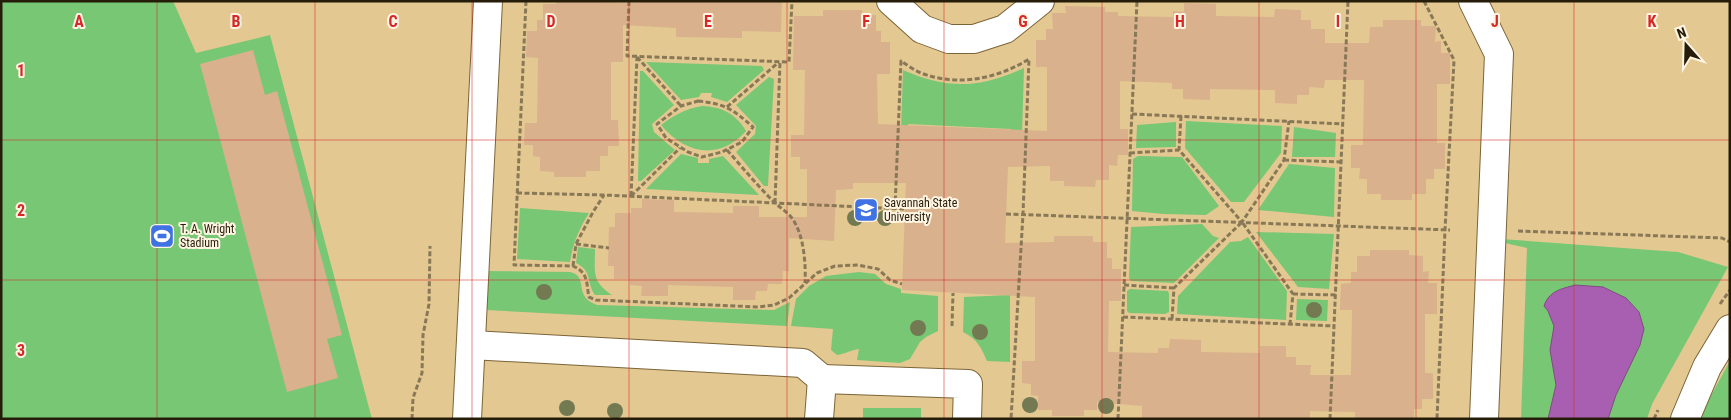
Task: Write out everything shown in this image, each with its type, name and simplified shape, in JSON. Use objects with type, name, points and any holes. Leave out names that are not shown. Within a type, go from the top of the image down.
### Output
[{"type":"street","points":[[467,419],[488,1]]},
{"type":"street","points":[[891,1],[922,28],[949,39],[974,39],[1005,29],[1040,1]]},
{"type":"street","points":[[1473,1],[1499,54],[1484,419]]},
{"type":"street","points":[[1685,419],[1707,367],[1730,329]]},
{"type":"street","points":[[471,345],[803,363],[822,379],[968,384],[967,419]]},
{"type":"street","points":[[819,419],[822,379]]},
{"type":"path","points":[[526,1],[514,264],[573,266],[580,269],[585,276],[589,297],[596,300],[758,307],[774,305],[789,298],[817,273],[835,266],[858,265],[878,269],[890,280],[902,284]]},
{"type":"path","points":[[629,1],[627,56],[780,62],[789,62],[792,1]]},
{"type":"path","points":[[1118,419],[1137,1]]},
{"type":"path","points":[[1330,419],[1348,1]]},
{"type":"path","points":[[1424,1],[1454,60],[1437,419]]},
{"type":"path","points":[[636,57],[681,106]]},
{"type":"path","points":[[631,196],[636,57]]},
{"type":"path","points":[[894,208],[901,60],[920,72],[942,79],[965,80],[994,76],[1012,69],[1029,59],[1023,214],[1011,419]]},
{"type":"path","points":[[727,107],[780,62]]},
{"type":"path","points":[[774,203],[780,62]]},
{"type":"path","points":[[698,101],[718,103],[734,111],[752,127],[742,142],[727,150],[702,157],[666,138],[657,124],[681,106],[698,101]]},
{"type":"path","points":[[1132,114],[1343,124]]},
{"type":"path","points":[[1181,116],[1178,150],[1242,222],[1293,294],[1290,324]]},
{"type":"path","points":[[1172,319],[1174,288],[1242,222],[1284,160],[1289,121]]},
{"type":"path","points":[[631,196],[680,147]]},
{"type":"path","points":[[727,150],[774,203],[786,211],[796,224],[804,252],[806,267],[805,283]]},
{"type":"path","points":[[1130,153],[1178,150]]},
{"type":"path","points":[[1284,160],[1342,162]]},
{"type":"path","points":[[517,193],[631,196],[905,209]]},
{"type":"path","points":[[573,266],[576,244],[604,195]]},
{"type":"path","points":[[1006,214],[1450,230]]},
{"type":"path","points":[[1512,230],[1722,238],[1730,242]]},
{"type":"path","points":[[576,244],[609,248]]},
{"type":"path","points":[[412,419],[412,398],[422,373],[424,335],[429,304],[430,246]]},
{"type":"path","points":[[1124,285],[1174,288]]},
{"type":"path","points":[[952,326],[953,293]]},
{"type":"path","points":[[1293,294],[1336,295]]},
{"type":"path","points":[[1123,317],[1334,326]]},
{"type":"shaded area","name":"Savannah State University","points":[[1,1],[1730,1],[1730,419],[1,419]]},
{"type":"shaded area","points":[[1575,285],[1603,287],[1626,298],[1639,312],[1644,329],[1640,345],[1616,395],[1608,419],[1548,419],[1556,385],[1550,350],[1554,326],[1544,306],[1552,294],[1560,289]]},
{"type":"green space","name":"T. A. Wright Stadium","points":[[1,1],[173,1],[196,53],[270,35],[372,419],[1,419]]},
{"type":"green space","points":[[646,62],[762,66],[764,70],[727,102],[711,97],[712,93],[701,93],[699,97],[681,100]]},
{"type":"green space","points":[[1024,68],[1022,135],[1012,135],[1011,129],[908,124],[907,131],[901,131],[903,70],[935,81],[964,84],[993,80]]},
{"type":"green space","points":[[640,71],[643,71],[674,105],[652,124],[654,132],[675,150],[641,181],[638,181]]},
{"type":"green space","points":[[769,77],[774,79],[768,186],[764,186],[736,152],[755,134],[756,126],[736,105]]},
{"type":"green space","points":[[702,106],[716,108],[733,115],[746,131],[736,141],[725,147],[714,150],[702,150],[691,148],[681,142],[670,135],[661,125],[680,113]]},
{"type":"green space","points":[[1186,121],[1282,126],[1281,153],[1244,202],[1231,202],[1185,148]]},
{"type":"green space","points":[[1176,122],[1176,147],[1136,148],[1137,125]]},
{"type":"green space","points":[[1294,127],[1336,133],[1335,157],[1292,157]]},
{"type":"green space","points":[[681,154],[698,158],[698,163],[709,163],[709,159],[723,156],[759,195],[646,189]]},
{"type":"green space","points":[[1138,156],[1182,157],[1219,206],[1206,215],[1132,211],[1133,159]]},
{"type":"green space","points":[[1289,164],[1335,168],[1334,217],[1258,210]]},
{"type":"green space","points":[[520,208],[589,213],[577,236],[570,262],[517,259]]},
{"type":"green space","points":[[1202,224],[1213,236],[1219,238],[1174,283],[1131,281],[1129,278],[1131,227]]},
{"type":"green space","points":[[1256,232],[1334,234],[1329,289],[1298,287]]},
{"type":"green space","points":[[1248,237],[1287,291],[1286,320],[1177,314],[1178,296],[1230,242],[1241,241]]},
{"type":"green space","points":[[1501,239],[1678,252],[1728,267],[1652,404],[1647,419],[1521,419],[1527,248],[1505,243]]},
{"type":"green space","points":[[578,247],[595,249],[597,280],[612,295],[595,295],[592,291],[587,273],[576,263]]},
{"type":"green space","points":[[486,271],[574,273],[579,278],[586,298],[597,305],[774,310],[790,302],[787,326],[486,310]]},
{"type":"green space","points":[[859,272],[875,274],[886,284],[901,289],[901,293],[938,296],[938,331],[920,342],[910,359],[900,363],[857,360],[859,349],[837,355],[831,350],[833,329],[791,326],[796,299],[809,286],[826,276]]},
{"type":"green space","points":[[1130,289],[1168,291],[1169,312],[1165,314],[1129,313],[1127,311],[1127,291]]},
{"type":"green space","points":[[1010,295],[1010,362],[987,361],[978,344],[963,332],[964,297]]},
{"type":"green space","points":[[1297,299],[1328,300],[1327,321],[1296,320]]},
{"type":"green space","points":[[1730,361],[1730,419],[1700,419],[1702,412]]},
{"type":"green space","points":[[863,408],[921,408],[921,419],[863,419]]},
{"type":"building","points":[[556,1],[639,3],[639,1],[782,1],[781,32],[742,31],[742,38],[676,37],[676,28],[623,25],[623,62],[611,62],[611,120],[618,120],[619,146],[608,146],[608,156],[600,156],[600,171],[586,171],[586,177],[554,177],[554,172],[540,171],[540,157],[533,156],[533,145],[524,145],[525,123],[537,123],[538,58],[526,57],[527,31],[537,31],[537,20],[543,20],[543,4],[556,4]]},
{"type":"building","points":[[1184,3],[1216,4],[1216,16],[1274,17],[1275,9],[1301,10],[1301,20],[1311,20],[1311,29],[1325,29],[1325,43],[1369,43],[1370,27],[1383,27],[1383,20],[1421,20],[1421,26],[1436,26],[1435,42],[1441,41],[1441,53],[1450,53],[1450,84],[1437,84],[1437,143],[1445,143],[1445,169],[1434,169],[1434,179],[1426,179],[1426,194],[1412,194],[1412,200],[1381,200],[1381,194],[1367,194],[1367,179],[1359,179],[1360,168],[1351,168],[1351,145],[1363,145],[1364,80],[1325,80],[1324,88],[1309,87],[1309,95],[1297,95],[1297,104],[1275,103],[1275,90],[1210,89],[1210,100],[1183,99],[1183,89],[1172,89],[1172,83],[1120,81],[1120,129],[1128,129],[1128,155],[1118,155],[1117,166],[1109,165],[1109,180],[1096,180],[1095,187],[1064,186],[1064,181],[1050,181],[1050,166],[1008,167],[1005,243],[1054,242],[1054,236],[1093,236],[1093,242],[1107,242],[1107,258],[1112,258],[1112,269],[1121,269],[1121,301],[1109,301],[1108,352],[1158,353],[1158,348],[1169,348],[1170,339],[1201,340],[1201,352],[1260,353],[1260,346],[1286,346],[1286,357],[1296,357],[1296,365],[1311,365],[1310,375],[1351,375],[1352,310],[1340,310],[1341,284],[1351,283],[1351,272],[1357,272],[1357,256],[1370,256],[1370,250],[1409,250],[1409,255],[1423,256],[1423,272],[1429,271],[1428,283],[1437,283],[1437,314],[1425,314],[1425,373],[1433,373],[1433,399],[1422,399],[1422,409],[1414,409],[1414,419],[1355,419],[1355,412],[1310,411],[1310,419],[1142,419],[1142,406],[1097,402],[1097,410],[1084,410],[1084,416],[1052,416],[1052,410],[1038,410],[1038,396],[1031,395],[1031,384],[1022,383],[1022,361],[1035,361],[1035,297],[902,290],[906,183],[853,183],[853,189],[836,190],[834,241],[789,238],[789,271],[783,271],[782,284],[768,284],[767,291],[756,291],[755,300],[733,300],[733,287],[668,285],[668,296],[641,296],[642,286],[630,285],[630,279],[614,279],[614,266],[608,266],[609,227],[615,227],[615,213],[631,213],[631,208],[642,208],[642,199],[674,200],[674,212],[733,213],[733,206],[759,206],[759,217],[807,217],[807,169],[800,169],[800,157],[791,157],[791,135],[804,135],[805,70],[793,70],[794,16],[823,16],[823,10],[862,10],[862,15],[876,15],[876,31],[881,31],[881,42],[890,42],[890,74],[877,74],[878,124],[1047,131],[1047,67],[1036,67],[1036,40],[1046,40],[1046,29],[1053,29],[1052,13],[1066,13],[1065,6],[1105,7],[1105,12],[1118,12],[1118,16],[1173,17],[1173,11],[1184,12]]},
{"type":"building","points":[[253,50],[265,95],[277,91],[342,335],[327,339],[338,378],[287,392],[200,64]]},
{"type":"place","name":"Savannah State University","points":[[866,210]]},
{"type":"place","name":"T. A. Wright Stadium","points":[[162,236]]}]
